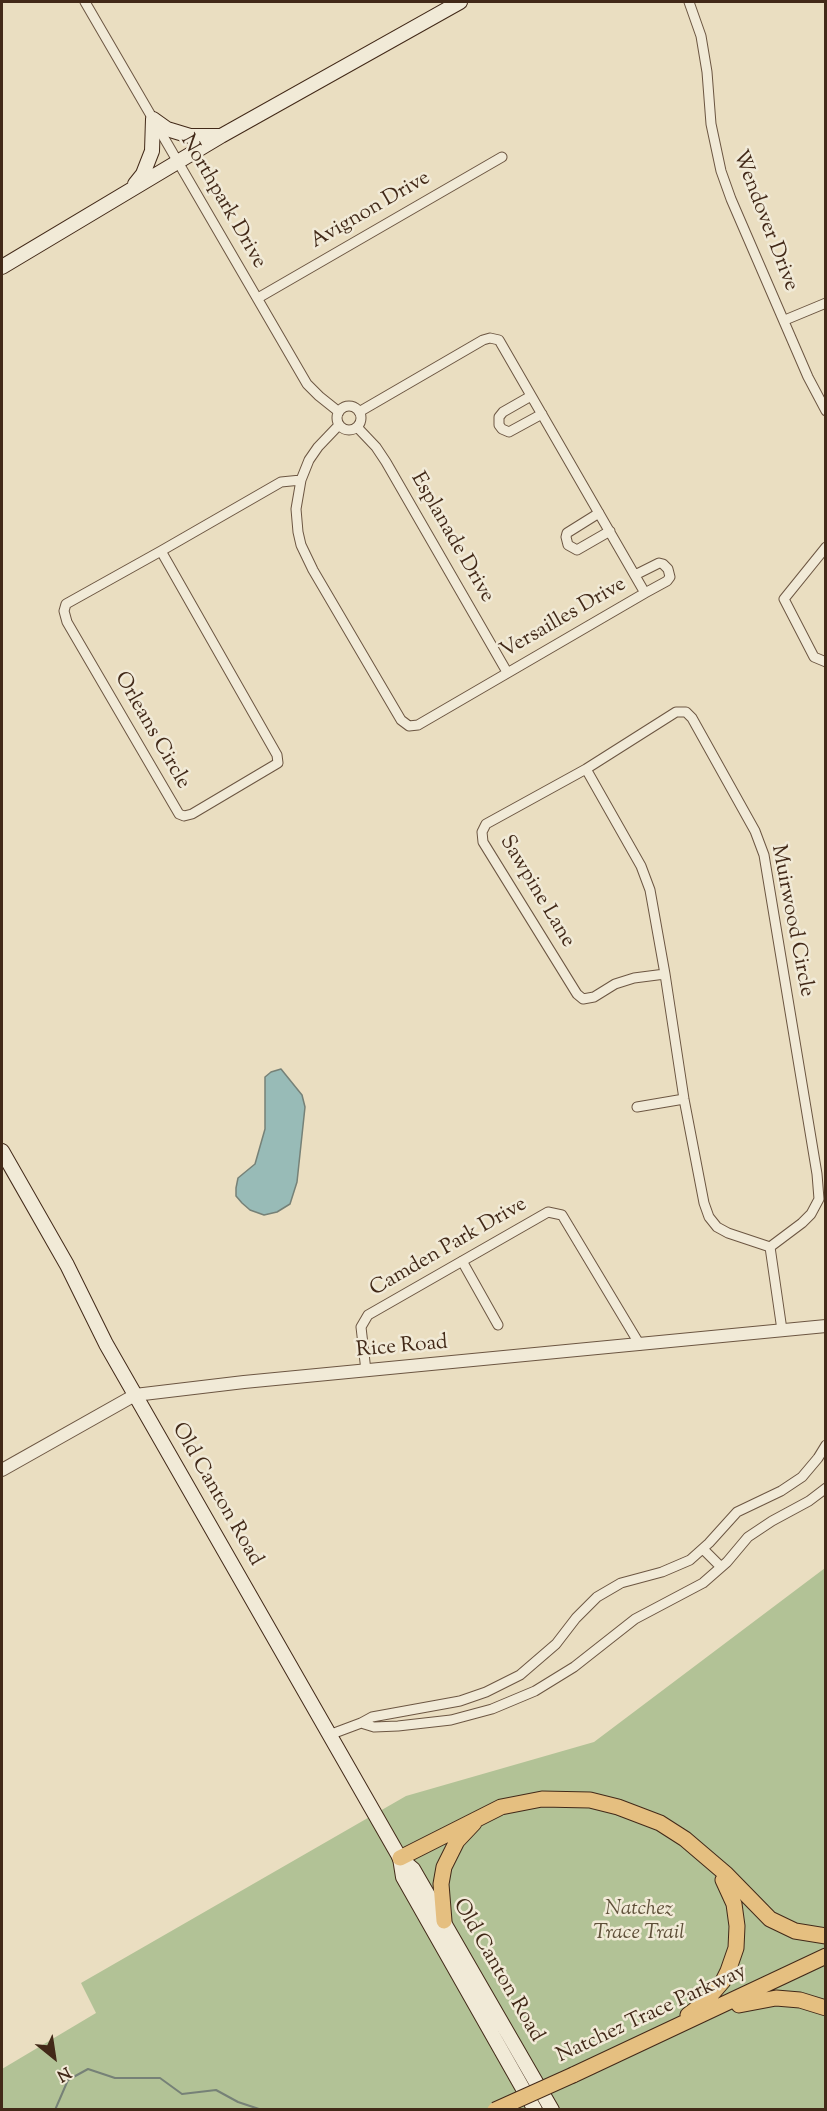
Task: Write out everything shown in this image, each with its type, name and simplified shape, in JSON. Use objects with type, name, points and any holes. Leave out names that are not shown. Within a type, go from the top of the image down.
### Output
[{"type":"main road","points":[[2,267],[221,136],[460,2]]},
{"type":"main road","points":[[153,119],[167,129],[190,136],[221,136]]},
{"type":"main road","points":[[132,188],[143,174],[152,151],[153,119]]},
{"type":"main road","name":"Old Canton Road","points":[[2,1151],[67,1265],[106,1344],[329,1735],[400,1857],[413,1869],[552,2109]]},
{"type":"main road","points":[[400,1857],[490,1810],[542,1798],[579,1798],[634,1812],[660,1823],[685,1839],[770,1918],[795,1931],[825,1936]]},
{"type":"main road","points":[[444,1921],[441,1884],[447,1858],[464,1833],[490,1810]]},
{"type":"main road","name":"Old Canton Road","points":[[400,1857],[403,1877],[535,2109]]},
{"type":"main road","points":[[656,2037],[704,2003],[723,1981],[733,1960],[737,1938],[736,1915],[731,1895],[716,1867]]},
{"type":"main road","name":"Natchez Trace Parkway","points":[[495,2109],[693,2020],[825,1956]]},
{"type":"main road","points":[[693,2020],[752,2001],[776,1998],[800,2000],[825,2008]]},
{"type":"street","name":"Northpark Drive","points":[[85,2],[307,384],[339,412]]},
{"type":"street","name":"Wendover Drive","points":[[690,2],[701,36],[707,72],[711,124],[721,171],[808,377],[825,411]]},
{"type":"street","name":"Avignon Drive","points":[[258,297],[502,157]]},
{"type":"street","points":[[785,320],[825,303]]},
{"type":"street","name":"Versailles Drive","points":[[339,425],[309,460],[301,480],[296,509],[298,532],[304,552],[400,720],[409,726],[418,725],[645,593],[503,345],[498,340],[490,338],[359,412]]},
{"type":"street","points":[[531,396],[503,412],[499,417],[499,425],[509,432],[542,414]]},
{"type":"street","points":[[350,407],[359,412],[360,421],[357,427],[348,430],[339,425],[337,419],[339,412],[344,408],[350,407]]},
{"type":"street","name":"Esplanade Drive","points":[[357,427],[376,447],[386,462],[507,672]]},
{"type":"street","name":"Orleans Circle","points":[[161,551],[277,755],[278,763],[192,814],[184,816],[178,814],[66,622],[64,611],[66,604],[281,482],[301,480]]},
{"type":"street","points":[[599,513],[571,529],[566,537],[568,545],[577,550],[610,531]]},
{"type":"street","points":[[825,547],[784,599],[814,657],[825,662]]},
{"type":"street","points":[[635,575],[658,563],[668,569],[670,578],[645,593]]},
{"type":"street","name":"Muirwood Circle","points":[[586,768],[676,712],[686,712],[692,718],[755,831],[766,867],[817,1174],[819,1199],[811,1214],[802,1224],[770,1247]]},
{"type":"street","points":[[586,768],[641,866],[650,890],[684,1100],[704,1203],[709,1217],[717,1227],[770,1247],[782,1330]]},
{"type":"street","name":"Sawpine Lane","points":[[586,768],[486,824],[482,832],[483,842],[577,994],[583,999],[594,997],[615,984],[634,978],[665,974]]},
{"type":"street","points":[[637,1107],[684,1100]]},
{"type":"street","name":"Camden Park Drive","points":[[366,1371],[361,1327],[368,1315],[548,1212],[562,1215],[640,1345]]},
{"type":"street","points":[[462,1261],[498,1325]]},
{"type":"street","name":"Rice Road","points":[[2,1470],[135,1395],[244,1382],[825,1326]]},
{"type":"street","points":[[329,1735],[372,1717],[444,1705],[479,1695],[520,1675],[556,1644],[576,1618],[597,1598],[633,1579],[677,1567],[690,1560],[737,1512],[781,1491],[802,1477],[818,1458],[825,1445]]},
{"type":"street","points":[[361,1723],[390,1726],[447,1720],[492,1709],[553,1681],[647,1611],[698,1587],[721,1567],[748,1537],[809,1502],[825,1488]]},
{"type":"street","points":[[703,1549],[721,1567]]},
{"type":"street","points":[[503,1684],[511,1701]]},
{"type":"street","points":[[444,1705],[447,1720]]},
{"type":"green space","name":"Natchez Trace Trail","points":[[825,1568],[825,2109],[2,2110],[2,2069],[96,2013],[81,1983],[406,1796],[594,1742]]},
{"type":"water","points":[[281,1069],[302,1095],[305,1107],[297,1182],[290,1204],[277,1212],[264,1215],[250,1210],[242,1203],[236,1196],[236,1188],[238,1178],[255,1164],[265,1129],[265,1077]]},
{"type":"waterway","points":[[55,2110],[68,2080],[88,2069],[115,2078],[160,2078],[182,2094],[216,2090],[238,2102],[262,2110]]}]
